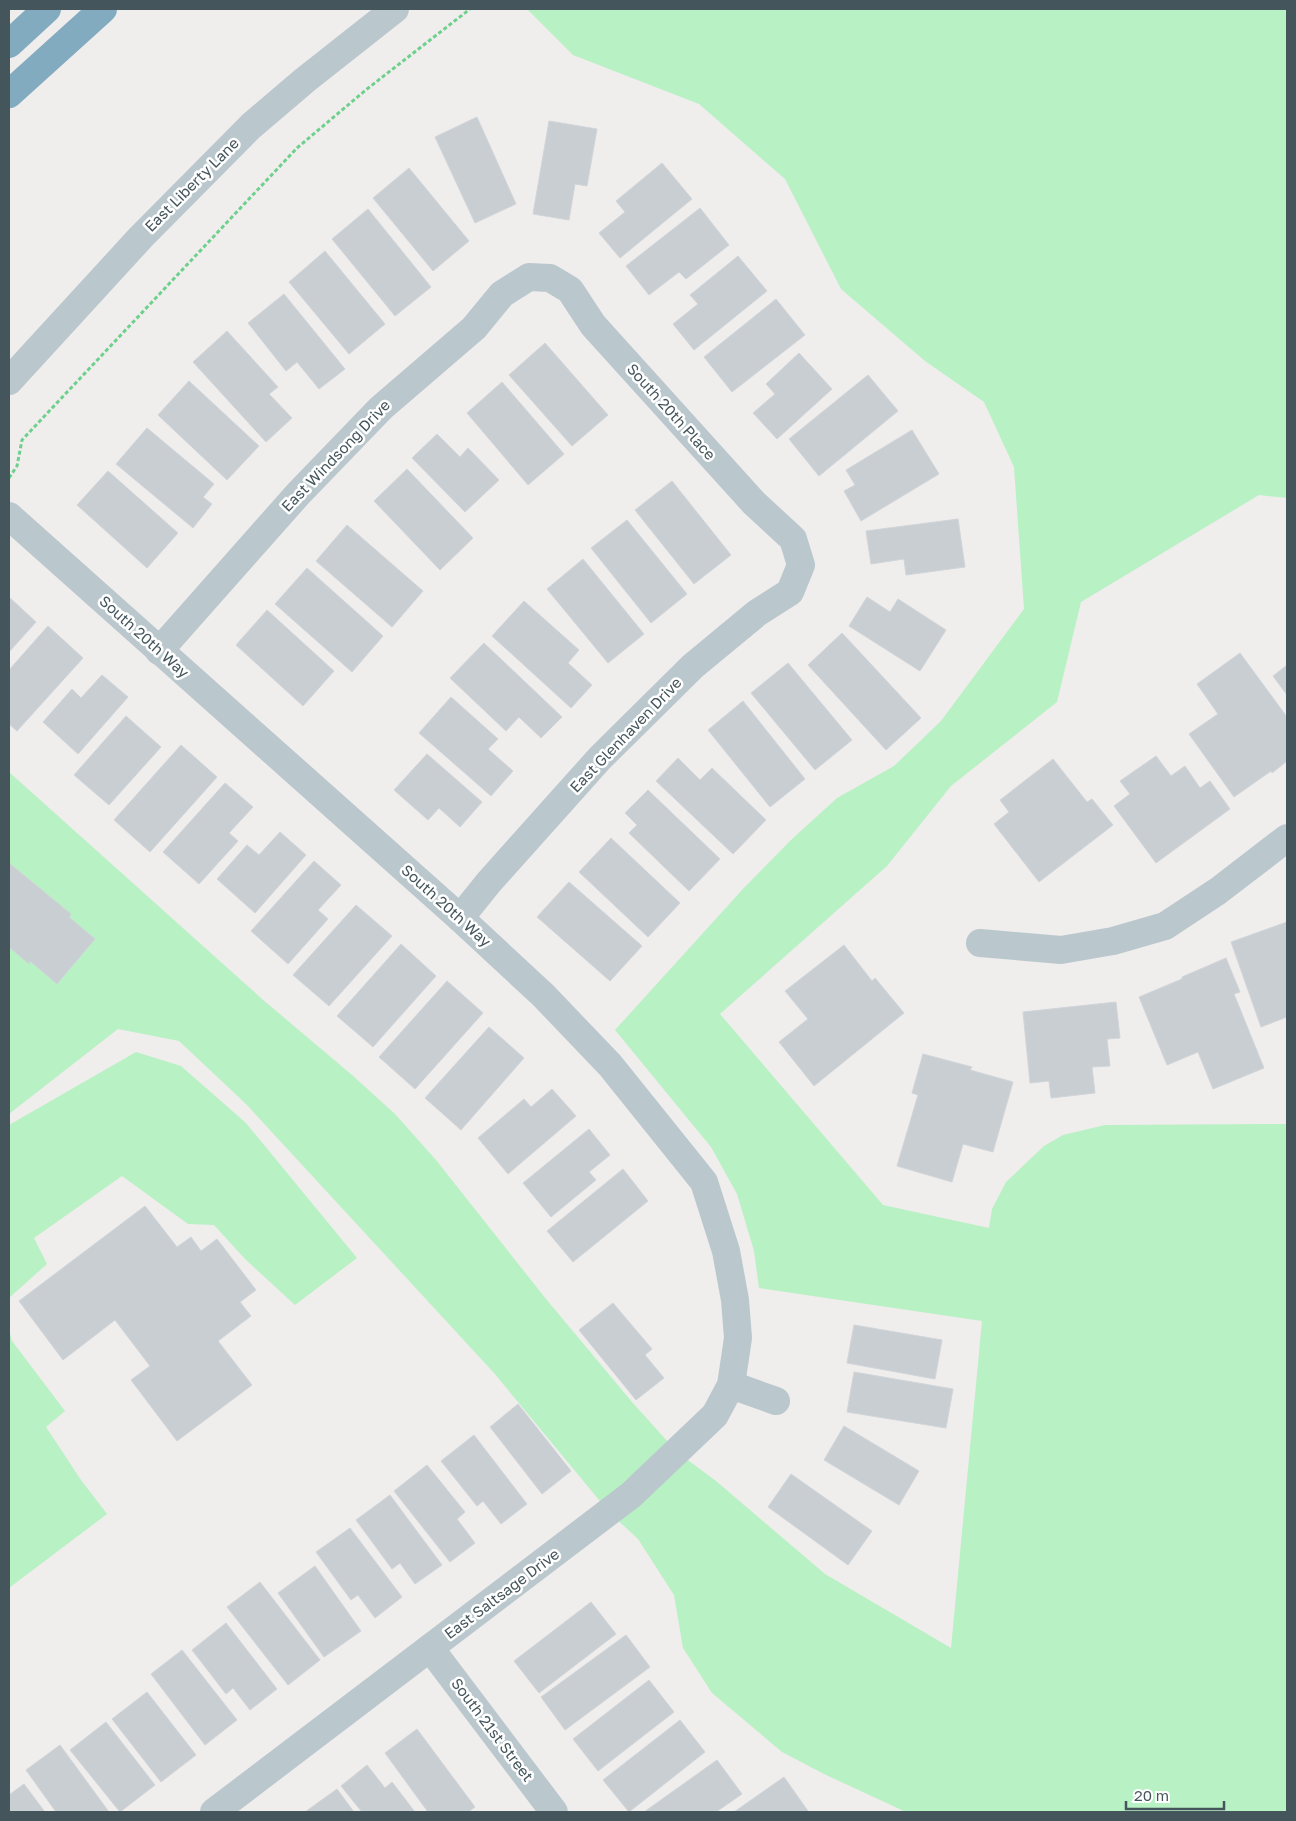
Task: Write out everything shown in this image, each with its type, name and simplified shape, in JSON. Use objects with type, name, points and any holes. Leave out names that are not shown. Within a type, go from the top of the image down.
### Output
[{"type":"highway","points":[[9,44],[47,9]]},
{"type":"highway","points":[[9,94],[103,9]]},
{"type":"street","name":"East Liberty Lane","points":[[9,381],[141,236],[251,126],[305,80],[395,9]]},
{"type":"street","name":"South 20th Place","points":[[529,278],[550,278],[570,290],[593,326],[754,503],[793,539],[801,565]]},
{"type":"street","name":"East Windsong Drive","points":[[159,651],[298,494],[381,408],[474,328],[502,294],[529,278]]},
{"type":"street","name":"South 20th Way","points":[[9,516],[460,918],[543,994],[610,1065],[704,1182],[726,1251],[735,1300],[738,1338],[731,1385]]},
{"type":"street","name":"East Glenhaven Drive","points":[[460,918],[489,882],[600,758],[693,666],[757,613],[790,592],[801,565]]},
{"type":"street","points":[[980,943],[1061,950],[1113,941],[1165,926],[1218,891],[1287,838]]},
{"type":"street","points":[[731,1385],[776,1401]]},
{"type":"street","name":"East Saltsage Drive","points":[[214,1812],[631,1495],[715,1416],[731,1385]]},
{"type":"street","name":"South 21st Street","points":[[430,1648],[554,1812]]},
{"type":"path","points":[[9,478],[17,466],[22,440],[297,148],[366,89],[470,9]]},
{"type":"green space","points":[[527,9],[1287,9],[1287,498],[1259,495],[1081,602],[1057,702],[951,786],[887,866],[720,1014],[883,1205],[989,1228],[992,1209],[1006,1182],[1044,1146],[1063,1135],[1105,1125],[1287,1124],[1287,1812],[906,1812],[826,1775],[782,1752],[712,1693],[683,1648],[674,1595],[638,1539],[609,1512],[494,1373],[246,1104],[179,1041],[118,1029],[9,1114],[9,772],[262,999],[395,1114],[436,1160],[546,1299],[632,1402],[677,1452],[716,1481],[825,1574],[951,1648],[982,1321],[759,1288],[754,1251],[737,1194],[711,1147],[615,1030],[742,890],[791,840],[837,798],[894,766],[941,721],[1024,609],[1014,467],[984,402],[925,361],[841,289],[785,179],[699,104],[573,55]]},
{"type":"green space","points":[[136,1052],[181,1066],[246,1123],[357,1258],[295,1305],[245,1259],[214,1225],[188,1224],[122,1176],[34,1238],[47,1264],[9,1298],[9,1125]]},
{"type":"green space","points":[[9,1329],[12,1341],[65,1411],[46,1427],[81,1480],[107,1514],[9,1588]]},
{"type":"building","points":[[477,117],[516,204],[475,223],[435,137]]},
{"type":"building","points":[[549,121],[597,129],[587,186],[575,184],[569,220],[533,214]]},
{"type":"building","points":[[662,163],[692,199],[620,258],[599,233],[625,212],[616,201]]},
{"type":"building","points":[[409,168],[469,241],[433,271],[373,198]]},
{"type":"building","points":[[700,208],[729,245],[686,279],[679,272],[649,295],[626,266]]},
{"type":"building","points":[[368,209],[431,287],[395,316],[332,239]]},
{"type":"building","points":[[325,251],[385,324],[349,354],[289,282]]},
{"type":"building","points":[[738,256],[767,291],[694,350],[673,324],[698,304],[690,295]]},
{"type":"building","points":[[284,294],[345,369],[319,389],[297,362],[286,371],[248,323]]},
{"type":"building","points":[[776,299],[805,335],[732,392],[704,357]]},
{"type":"building","points":[[227,331],[278,387],[269,394],[292,418],[266,442],[193,362]]},
{"type":"building","points":[[545,343],[608,415],[572,446],[509,375]]},
{"type":"building","points":[[799,353],[832,389],[777,439],[753,413],[775,394],[766,384]]},
{"type":"building","points":[[868,375],[898,411],[819,476],[789,439]]},
{"type":"building","points":[[189,381],[259,446],[227,480],[158,415]]},
{"type":"building","points":[[502,382],[564,454],[528,485],[467,413]]},
{"type":"building","points":[[147,428],[214,484],[203,497],[212,504],[193,528],[116,464]]},
{"type":"building","points":[[912,430],[939,474],[861,521],[844,491],[855,485],[846,470]]},
{"type":"building","points":[[437,434],[460,457],[468,448],[499,480],[465,512],[412,458]]},
{"type":"building","points":[[407,469],[473,538],[440,570],[374,501]]},
{"type":"building","points":[[108,471],[178,533],[147,568],[77,505]]},
{"type":"building","points":[[672,481],[731,555],[694,584],[635,510]]},
{"type":"building","points":[[958,519],[965,567],[906,575],[904,559],[871,564],[866,531]]},
{"type":"building","points":[[627,520],[687,594],[651,623],[591,548]]},
{"type":"building","points":[[347,525],[423,591],[392,627],[316,561]]},
{"type":"building","points":[[583,559],[644,634],[608,663],[547,589]]},
{"type":"building","points":[[307,568],[383,636],[352,672],[275,604]]},
{"type":"building","points":[[9,597],[36,622],[9,652]]},
{"type":"building","points":[[867,597],[890,612],[898,599],[946,630],[920,671],[849,626]]},
{"type":"building","points":[[524,601],[579,650],[568,663],[592,685],[571,708],[492,636]]},
{"type":"building","points":[[267,610],[334,671],[303,706],[236,645]]},
{"type":"building","points":[[48,626],[83,658],[17,731],[9,724],[9,670]]},
{"type":"building","points":[[842,633],[921,718],[886,750],[808,665]]},
{"type":"building","points":[[484,643],[562,717],[541,738],[519,717],[506,731],[450,678]]},
{"type":"building","points":[[1240,653],[1287,717],[1287,761],[1234,797],[1189,734],[1218,714],[1197,684]]},
{"type":"building","points":[[788,663],[852,740],[815,770],[751,693]]},
{"type":"building","points":[[1287,665],[1287,695],[1273,676]]},
{"type":"building","points":[[102,675],[128,697],[78,754],[43,722],[72,689],[81,698]]},
{"type":"building","points":[[451,697],[498,739],[488,749],[513,771],[491,796],[419,733]]},
{"type":"building","points":[[743,701],[805,779],[770,807],[708,730]]},
{"type":"building","points":[[126,716],[161,747],[109,805],[74,775]]},
{"type":"building","points":[[181,745],[217,777],[150,852],[114,820]]},
{"type":"building","points":[[427,754],[482,802],[460,827],[439,808],[428,820],[394,790]]},
{"type":"building","points":[[1156,756],[1171,776],[1185,766],[1200,788],[1210,781],[1230,809],[1156,863],[1114,806],[1130,794],[1120,781]]},
{"type":"building","points":[[678,758],[700,780],[712,768],[766,820],[733,854],[656,781]]},
{"type":"building","points":[[1053,759],[1087,802],[1092,799],[1113,825],[1039,882],[994,824],[1009,812],[1000,800]]},
{"type":"building","points":[[225,783],[253,807],[229,833],[238,841],[199,884],[163,852]]},
{"type":"building","points":[[648,790],[720,859],[689,891],[629,833],[637,825],[625,813]]},
{"type":"building","points":[[280,832],[306,855],[255,913],[217,879],[247,845],[259,855]]},
{"type":"building","points":[[611,838],[680,903],[648,937],[579,872]]},
{"type":"building","points":[[314,861],[341,885],[318,910],[328,919],[288,964],[251,931]]},
{"type":"building","points":[[9,863],[71,914],[69,917],[95,939],[57,984],[30,961],[29,964],[9,947]]},
{"type":"building","points":[[569,882],[642,946],[610,981],[537,917]]},
{"type":"building","points":[[356,905],[392,936],[329,1006],[293,975]]},
{"type":"building","points":[[1287,922],[1287,1017],[1261,1027],[1231,942]]},
{"type":"building","points":[[401,944],[436,976],[373,1047],[337,1016]]},
{"type":"building","points":[[844,945],[872,981],[875,978],[904,1013],[814,1086],[779,1042],[808,1019],[785,991]]},
{"type":"building","points":[[1226,958],[1240,992],[1234,994],[1264,1068],[1213,1089],[1198,1052],[1167,1065],[1139,997]]},
{"type":"building","points":[[447,981],[483,1013],[415,1089],[379,1057]]},
{"type":"building","points":[[1116,1002],[1120,1038],[1107,1039],[1110,1066],[1092,1067],[1095,1093],[1051,1098],[1049,1081],[1030,1083],[1023,1012]]},
{"type":"building","points":[[489,1027],[524,1058],[461,1130],[425,1098]]},
{"type":"building","points":[[923,1054],[972,1067],[970,1070],[1013,1082],[993,1152],[963,1144],[952,1182],[897,1166],[918,1095],[912,1093]]},
{"type":"building","points":[[552,1089],[576,1116],[508,1174],[478,1138],[524,1099],[531,1107]]},
{"type":"building","points":[[589,1129],[610,1155],[589,1172],[596,1180],[551,1217],[523,1183]]},
{"type":"building","points":[[623,1169],[648,1201],[573,1262],[547,1231]]},
{"type":"building","points":[[145,1206],[177,1247],[191,1237],[201,1251],[217,1239],[256,1290],[240,1302],[251,1316],[218,1341],[252,1385],[177,1441],[131,1380],[150,1366],[115,1320],[63,1360],[19,1301]]},
{"type":"building","points":[[613,1303],[652,1349],[645,1355],[664,1378],[636,1400],[579,1330]]},
{"type":"building","points":[[854,1325],[942,1340],[935,1379],[847,1363]]},
{"type":"building","points":[[854,1372],[953,1389],[946,1428],[847,1412]]},
{"type":"building","points":[[518,1404],[571,1471],[542,1494],[490,1427]]},
{"type":"building","points":[[844,1426],[919,1471],[899,1505],[824,1460]]},
{"type":"building","points":[[474,1435],[527,1504],[501,1524],[483,1501],[477,1506],[441,1461]]},
{"type":"building","points":[[427,1465],[465,1512],[457,1519],[475,1543],[450,1562],[394,1491]]},
{"type":"building","points":[[791,1474],[872,1531],[848,1565],[768,1507]]},
{"type":"building","points":[[390,1495],[442,1565],[415,1584],[400,1563],[392,1569],[356,1520]]},
{"type":"building","points":[[350,1528],[402,1597],[375,1618],[358,1595],[351,1600],[316,1552]]},
{"type":"building","points":[[315,1566],[361,1631],[324,1657],[278,1593]]},
{"type":"building","points":[[260,1582],[320,1660],[288,1685],[227,1607]]},
{"type":"building","points":[[591,1602],[616,1634],[539,1693],[514,1661]]},
{"type":"building","points":[[226,1623],[277,1689],[250,1710],[233,1688],[226,1694],[192,1650]]},
{"type":"building","points":[[626,1635],[650,1667],[565,1730],[541,1697]]},
{"type":"building","points":[[182,1650],[237,1720],[205,1745],[151,1674]]},
{"type":"building","points":[[649,1680],[674,1712],[598,1771],[573,1739]]},
{"type":"building","points":[[147,1692],[196,1755],[161,1782],[112,1719]]},
{"type":"building","points":[[680,1720],[705,1752],[629,1812],[603,1780]]},
{"type":"building","points":[[106,1722],[155,1785],[120,1812],[70,1750]]},
{"type":"building","points":[[417,1729],[475,1807],[468,1812],[428,1812],[385,1753]]},
{"type":"building","points":[[60,1745],[109,1812],[56,1812],[26,1770]]},
{"type":"building","points":[[717,1760],[742,1794],[716,1812],[644,1812]]},
{"type":"building","points":[[367,1765],[385,1788],[392,1782],[415,1812],[362,1812],[341,1786]]},
{"type":"building","points":[[784,1777],[808,1811],[734,1812]]},
{"type":"building","points":[[24,1784],[45,1812],[9,1812],[9,1795]]},
{"type":"building","points":[[337,1789],[354,1812],[305,1812]]}]
